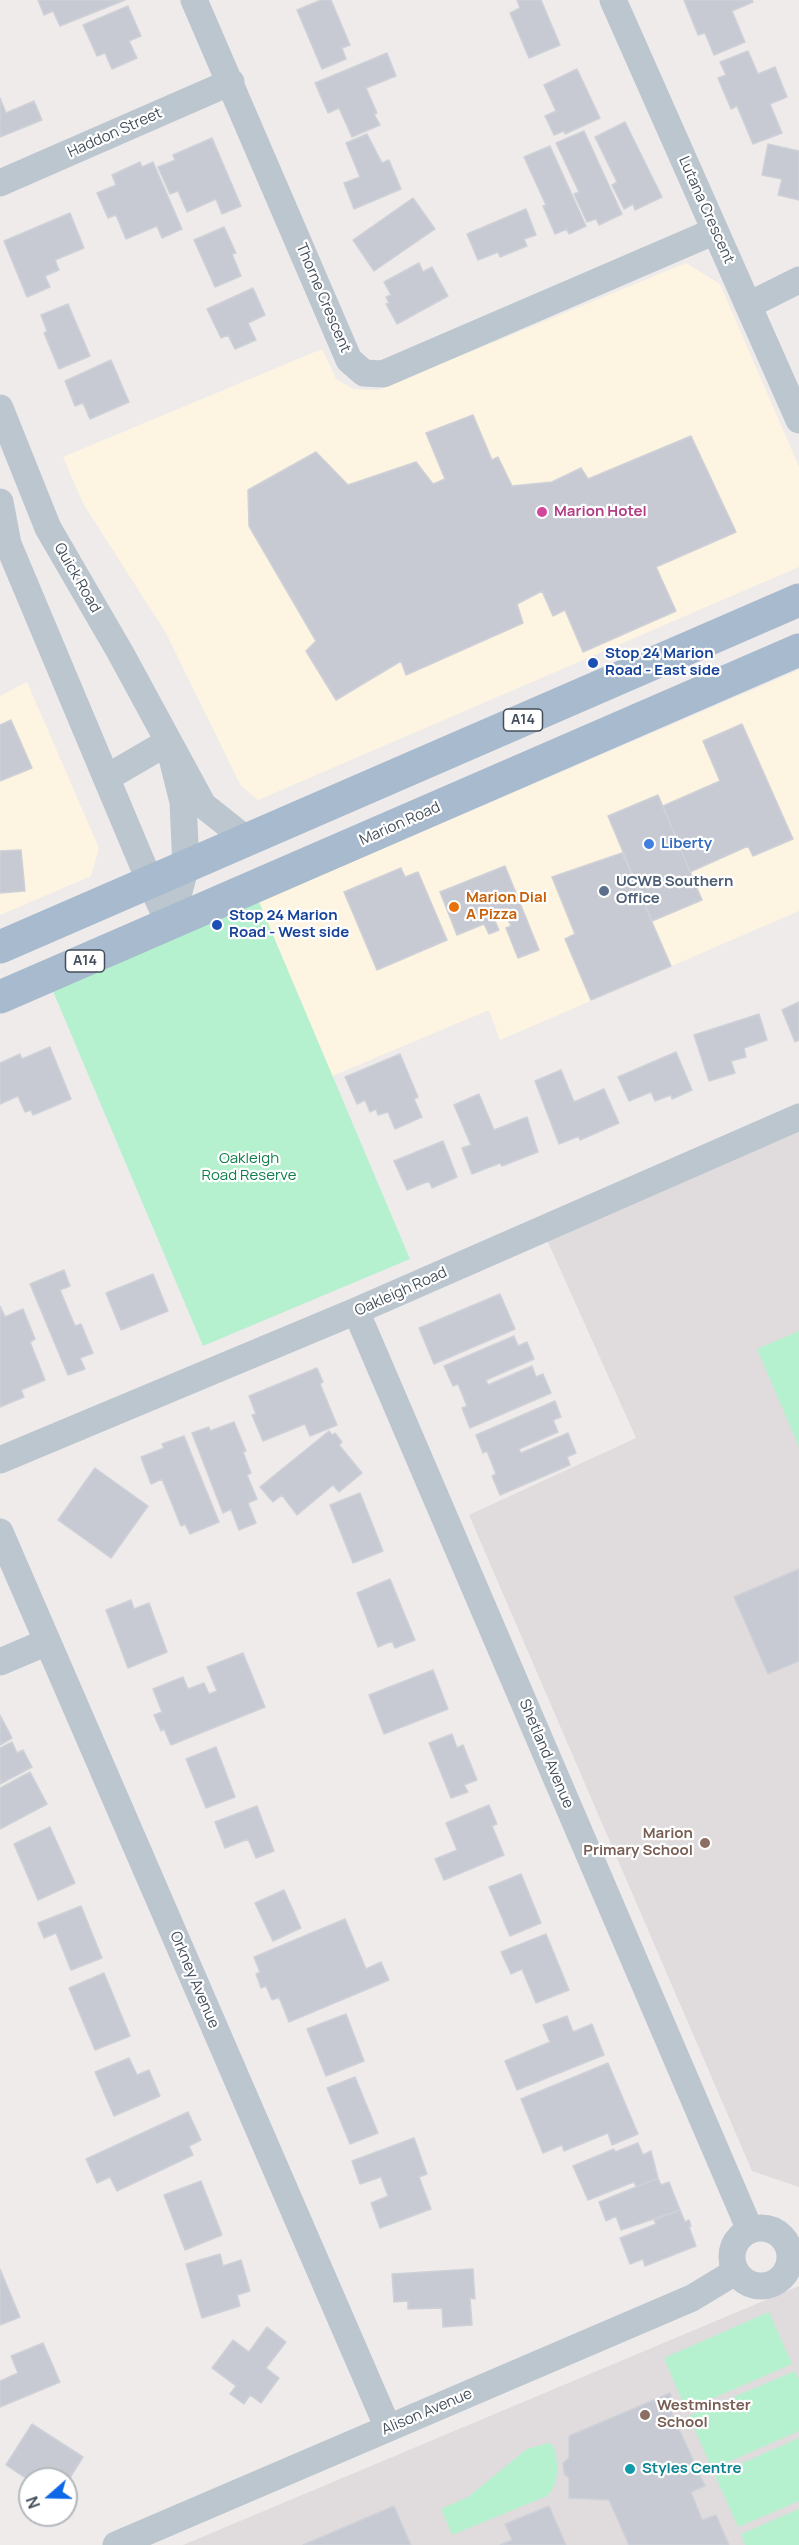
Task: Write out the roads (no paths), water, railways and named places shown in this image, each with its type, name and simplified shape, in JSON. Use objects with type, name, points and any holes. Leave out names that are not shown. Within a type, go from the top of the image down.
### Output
[{"type":"main road","name":"A14","points":[[0,947],[799,600]]},
{"type":"main road","name":"Marion Road","points":[[0,997],[799,650]]},
{"type":"street","name":"Thorne Crescent","points":[[194,0],[349,360],[364,373],[383,374],[715,231]]},
{"type":"street","name":"Lutana Crescent","points":[[613,0],[799,420]]},
{"type":"street","name":"Haddon Street","points":[[0,183],[231,82]]},
{"type":"street","points":[[749,305],[799,280]]},
{"type":"street","name":"Quick Road","points":[[0,408],[48,528],[120,652],[202,805],[247,840]]},
{"type":"street","points":[[0,502],[4,546],[108,777],[150,882],[170,925]]},
{"type":"street","points":[[4,546],[48,528]]},
{"type":"street","points":[[108,777],[168,742]]},
{"type":"street","name":"Quick Road","points":[[168,742],[183,802],[186,866],[170,925]]},
{"type":"street","name":"Oakleigh Road","points":[[0,1460],[356,1311],[799,1117]]},
{"type":"street","name":"Shetland Avenue","points":[[356,1311],[750,2230]]},
{"type":"street","name":"Orkney Avenue","points":[[0,1532],[388,2428]]},
{"type":"street","points":[[0,1662],[47,1642]]},
{"type":"street","points":[[768,2229],[777,2233],[794,2247],[789,2265],[775,2283],[757,2286],[747,2283],[735,2272],[732,2249],[738,2238],[750,2230],[768,2229]]},
{"type":"street","name":"Alison Avenue","points":[[116,2545],[692,2298],[735,2272]]},
{"type":"place","name":"Marion Hotel","points":[[542,512]]},
{"type":"place","name":"Stop 24 Marion Road - East side","points":[[593,663]]},
{"type":"place","name":"Liberty","points":[[649,844]]},
{"type":"place","name":"UCWB Southern Office","points":[[604,891]]},
{"type":"place","name":"Marion Dial A Pizza","points":[[454,907]]},
{"type":"place","name":"Stop 24 Marion Road - West side","points":[[217,925]]},
{"type":"place","name":"Marion Primary School","points":[[705,1843]]},
{"type":"place","name":"Westminster School","points":[[645,2415]]},
{"type":"place","name":"Styles Centre","points":[[630,2469]]},
{"type":"park label","name":"Oakleigh Road Reserve","points":[[249,1168]]}]
